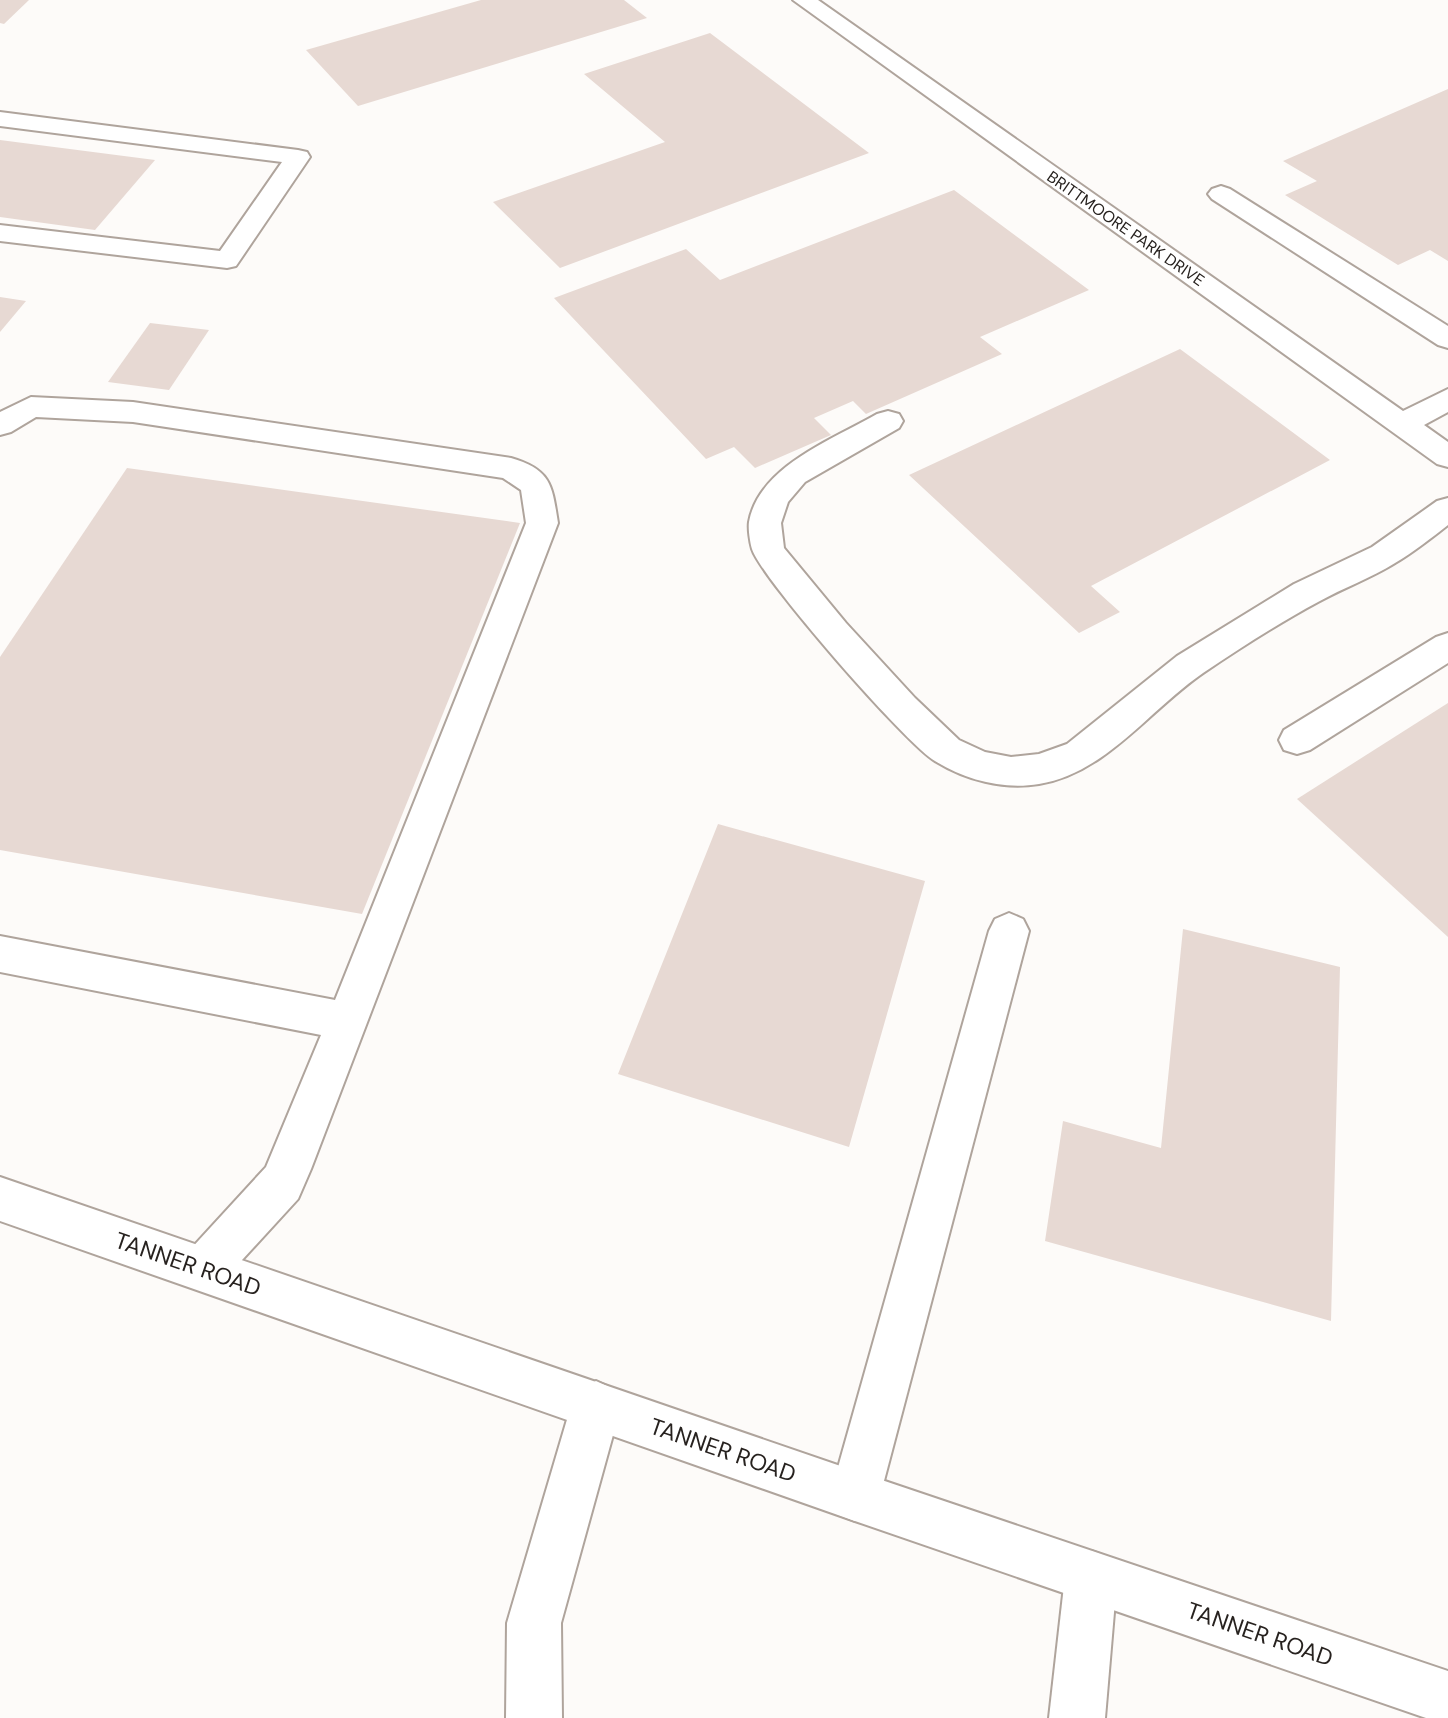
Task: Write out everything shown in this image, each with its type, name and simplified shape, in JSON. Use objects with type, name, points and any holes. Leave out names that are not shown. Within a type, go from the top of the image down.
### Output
[{"type":"street","name":"BRITTMOORE PARK DRIVE","points":[[804,0],[1448,457]]},
{"type":"street","points":[[0,119],[298,157],[227,260],[0,233]]},
{"type":"street","points":[[1221,194],[1448,339]]},
{"type":"street","points":[[1402,424],[1448,399]]},
{"type":"street","points":[[0,425],[31,407],[133,412],[511,469],[536,485],[542,523],[296,1154],[282,1183],[204,1268]]},
{"type":"street","points":[[888,421],[794,475],[774,498],[765,523],[768,549],[780,568],[834,632],[902,708],[946,750],[978,765],[1011,772],[1041,769],[1080,754],[1189,665],[1306,593],[1384,555],[1448,509]]},
{"type":"street","points":[[1297,740],[1448,646]]},
{"type":"street","points":[[855,1496],[1009,931]]},
{"type":"street","points":[[0,954],[347,1021]]},
{"type":"street","name":"TANNER ROAD","points":[[0,1199],[855,1496],[1448,1698]]},
{"type":"street","points":[[534,1718],[534,1623],[596,1406]]},
{"type":"street","points":[[1077,1718],[1091,1577]]},
{"type":"building","points":[[0,0],[29,0],[4,24],[0,23]]},
{"type":"building","points":[[481,0],[624,0],[647,18],[358,106],[306,50]]},
{"type":"building","points":[[710,33],[869,153],[560,268],[493,202],[665,142],[584,74]]},
{"type":"building","points":[[1448,89],[1448,261],[1430,250],[1398,265],[1285,195],[1317,181],[1283,161]]},
{"type":"building","points":[[0,140],[155,160],[95,230],[0,217]]},
{"type":"building","points":[[954,190],[1089,290],[980,337],[1002,354],[866,414],[853,401],[814,418],[831,435],[755,468],[734,447],[706,459],[554,298],[686,249],[720,280]]},
{"type":"building","points":[[0,297],[26,301],[0,332]]},
{"type":"building","points":[[150,323],[209,330],[169,390],[108,382]]},
{"type":"building","points":[[1180,349],[1330,460],[1091,586],[1120,612],[1079,633],[909,475]]},
{"type":"building","points":[[127,468],[520,523],[362,914],[0,850],[0,657]]},
{"type":"building","points":[[1448,703],[1448,937],[1297,799]]},
{"type":"building","points":[[718,824],[925,881],[849,1147],[618,1074]]},
{"type":"building","points":[[1183,929],[1340,967],[1331,1321],[1045,1241],[1063,1121],[1161,1148]]}]
